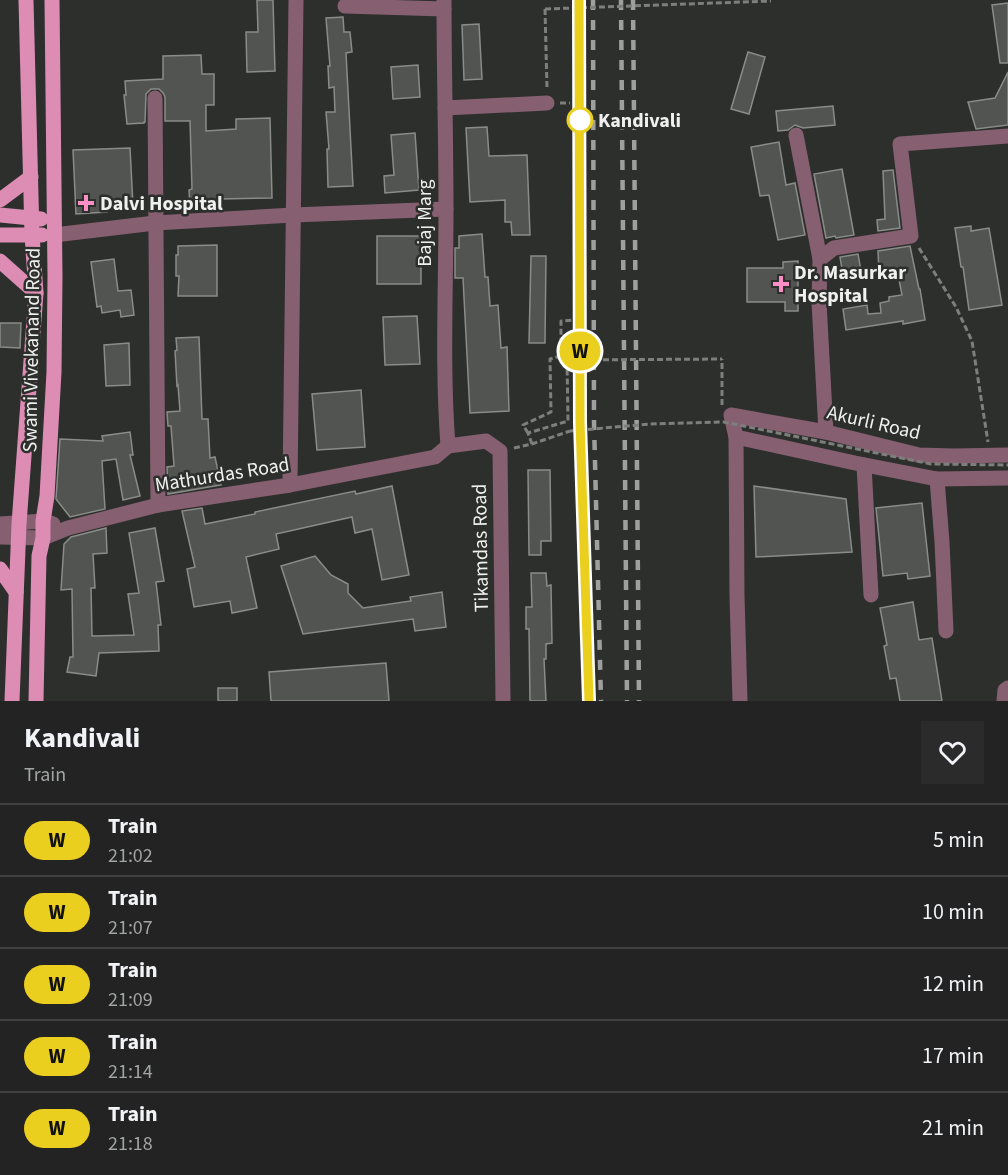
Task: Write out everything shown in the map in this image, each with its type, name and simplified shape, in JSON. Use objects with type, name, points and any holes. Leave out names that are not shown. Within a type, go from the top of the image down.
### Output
[{"type":"main road","name":"Swami Vivekanand Road","points":[[12,701],[18,530],[36,293],[32,235],[26,0]]},
{"type":"main road","name":"Swami Vivekanand Road","points":[[36,701],[39,556],[47,496],[54,372],[52,0]]},
{"type":"main road","points":[[0,200],[31,177]]},
{"type":"main road","points":[[0,215],[32,218],[54,228]]},
{"type":"main road","points":[[0,235],[32,235],[54,228]]},
{"type":"main road","points":[[0,261],[36,293]]},
{"type":"main road","points":[[0,569],[16,592]]},
{"type":"street","points":[[290,485],[296,0]]},
{"type":"street","points":[[345,6],[444,4]]},
{"type":"street","name":"Bajaj Marg","points":[[444,4],[446,209],[444,347],[448,446]]},
{"type":"street","points":[[155,98],[158,505]]},
{"type":"street","points":[[445,108],[547,104]]},
{"type":"street","points":[[796,135],[820,259],[819,302],[826,432]]},
{"type":"street","points":[[820,259],[834,248],[911,236],[900,144],[1008,136]]},
{"type":"street","points":[[54,228],[446,209]]},
{"type":"street","points":[[726,415],[736,437],[740,701]]},
{"type":"street","name":"Akurli Road","points":[[726,415],[826,432],[919,455],[1008,455]]},
{"type":"street","points":[[736,437],[937,479],[1008,478]]},
{"type":"street","name":"Tikamdas Road","points":[[448,446],[486,441],[500,451],[503,701]]},
{"type":"street","name":"Mathurdas Road","points":[[0,537],[18,530],[42,538],[68,528],[158,505],[290,485],[435,457],[448,446]]},
{"type":"street","points":[[864,465],[871,595]]},
{"type":"street","points":[[937,479],[946,631]]},
{"type":"street","points":[[0,524],[18,530],[43,521],[68,528]]},
{"type":"street","points":[[1005,701],[1005,690],[1008,688]]},
{"type":"path","points":[[546,75],[545,9],[771,2]]},
{"type":"path","points":[[911,236],[956,307],[972,341],[991,455]]},
{"type":"path","points":[[576,360],[575,320],[561,321],[561,356],[550,359],[551,412],[523,425],[532,444],[570,431],[726,415],[931,464],[1008,465]]},
{"type":"path","points":[[528,433],[568,421],[567,360],[722,359],[726,415]]},
{"type":"building","points":[[257,0],[273,0],[275,71],[247,72],[246,32],[258,32]]},
{"type":"building","points":[[1008,3],[1008,63],[1000,63],[992,5]]},
{"type":"building","points":[[343,17],[344,32],[350,32],[352,52],[346,53],[353,186],[328,187],[327,149],[329,149],[326,112],[335,112],[334,87],[329,88],[328,66],[330,66],[326,18]]},
{"type":"building","points":[[479,24],[482,79],[464,80],[462,25]]},
{"type":"building","points":[[748,52],[765,57],[749,114],[731,109]]},
{"type":"building","points":[[201,55],[202,74],[214,74],[214,105],[206,105],[206,131],[236,129],[236,119],[270,118],[272,198],[220,199],[220,204],[190,207],[189,190],[192,189],[190,121],[165,121],[165,97],[159,89],[151,89],[146,94],[145,122],[127,124],[125,81],[163,79],[163,56]]},
{"type":"building","points":[[418,65],[420,97],[393,99],[391,67]]},
{"type":"building","points":[[1008,72],[1008,125],[976,129],[968,102],[995,98]]},
{"type":"building","points":[[833,106],[835,125],[803,128],[795,125],[788,130],[778,131],[776,111]]},
{"type":"building","points":[[487,127],[489,156],[527,155],[530,235],[512,235],[511,222],[505,222],[505,200],[470,202],[466,128]]},
{"type":"building","points":[[415,133],[419,190],[385,193],[384,176],[394,175],[391,135]]},
{"type":"building","points":[[779,142],[786,185],[795,183],[805,235],[778,240],[769,195],[760,196],[751,147]]},
{"type":"building","points":[[130,148],[133,206],[107,207],[107,212],[76,214],[73,150]]},
{"type":"building","points":[[842,169],[854,235],[826,238],[814,174]]},
{"type":"building","points":[[893,170],[900,228],[878,231],[877,220],[885,219],[883,171]]},
{"type":"building","points":[[971,226],[971,231],[989,228],[1002,305],[969,310],[955,228]]},
{"type":"building","points":[[482,234],[490,306],[498,305],[501,348],[507,347],[509,411],[470,413],[463,278],[455,278],[455,248],[459,248],[459,236]]},
{"type":"building","points":[[377,236],[421,236],[421,284],[377,284]]},
{"type":"building","points":[[217,245],[217,296],[178,296],[179,276],[176,276],[176,255],[178,255],[178,246]]},
{"type":"building","points":[[910,246],[925,320],[846,330],[843,309],[867,305],[868,314],[881,313],[880,303],[889,301],[889,297],[902,295],[897,269],[879,272],[878,251]]},
{"type":"building","points":[[858,254],[861,271],[843,275],[840,257]]},
{"type":"building","points":[[531,256],[546,256],[545,343],[529,343]]},
{"type":"building","points":[[114,259],[118,291],[131,290],[134,315],[121,317],[120,310],[102,313],[101,306],[97,307],[91,262]]},
{"type":"building","points":[[798,261],[798,311],[785,311],[785,302],[747,302],[747,268],[783,268],[783,262]]},
{"type":"building","points":[[417,316],[420,364],[385,365],[383,317]]},
{"type":"building","points":[[0,323],[21,323],[20,348],[0,347]]},
{"type":"building","points":[[199,337],[202,419],[208,419],[210,458],[215,457],[221,485],[168,494],[167,467],[174,466],[171,426],[168,426],[167,412],[180,411],[176,338]]},
{"type":"building","points":[[129,343],[130,385],[106,386],[104,345]]},
{"type":"building","points":[[361,390],[365,447],[317,450],[312,394]]},
{"type":"building","points":[[130,432],[133,455],[130,455],[140,496],[123,500],[116,459],[102,461],[105,509],[70,517],[56,499],[60,439],[103,441],[102,436]]},
{"type":"building","points":[[528,470],[550,470],[551,541],[541,541],[541,555],[529,555]]},
{"type":"building","points":[[392,486],[409,575],[382,580],[372,529],[355,533],[352,517],[276,534],[279,549],[246,557],[257,608],[232,613],[230,601],[194,607],[187,569],[195,567],[182,511],[202,508],[205,524],[355,491],[356,494]]},
{"type":"building","points":[[754,486],[846,499],[852,552],[756,557]]},
{"type":"building","points":[[922,503],[930,576],[908,579],[907,573],[883,576],[876,508]]},
{"type":"building","points":[[106,528],[107,553],[93,554],[95,588],[91,588],[92,636],[134,635],[128,594],[139,593],[129,533],[155,528],[164,581],[156,582],[161,625],[158,625],[159,651],[99,653],[96,676],[67,672],[70,657],[73,657],[72,589],[61,590],[64,544],[71,537]]},
{"type":"building","points":[[315,556],[331,575],[348,584],[348,593],[363,608],[411,601],[410,597],[442,592],[446,627],[415,631],[413,619],[303,634],[281,566]]},
{"type":"building","points":[[531,573],[546,573],[547,586],[551,585],[552,643],[546,644],[546,659],[544,659],[546,701],[530,701],[529,629],[526,629],[526,607],[532,607]]},
{"type":"building","points":[[913,602],[919,640],[932,638],[942,701],[900,701],[896,678],[890,679],[880,608]]},
{"type":"building","points":[[386,663],[389,701],[271,701],[269,672]]},
{"type":"building","points":[[218,688],[237,688],[237,701],[218,701]]},
{"type":"railway","points":[[579,0],[580,422],[589,701]]},
{"type":"railway","points":[[593,0],[594,422],[601,701]]},
{"type":"railway","points":[[621,0],[627,701]]},
{"type":"railway","points":[[633,0],[639,701]]},
{"type":"train","name":"W","points":[[579,0],[580,422],[589,701]]},
{"type":"place","name":"Kandivali","points":[[580,120]]},
{"type":"place","name":"Dalvi Hospital","points":[[86,203]]},
{"type":"place","name":"Dr. Masurkar Hospital","points":[[781,284]]}]
